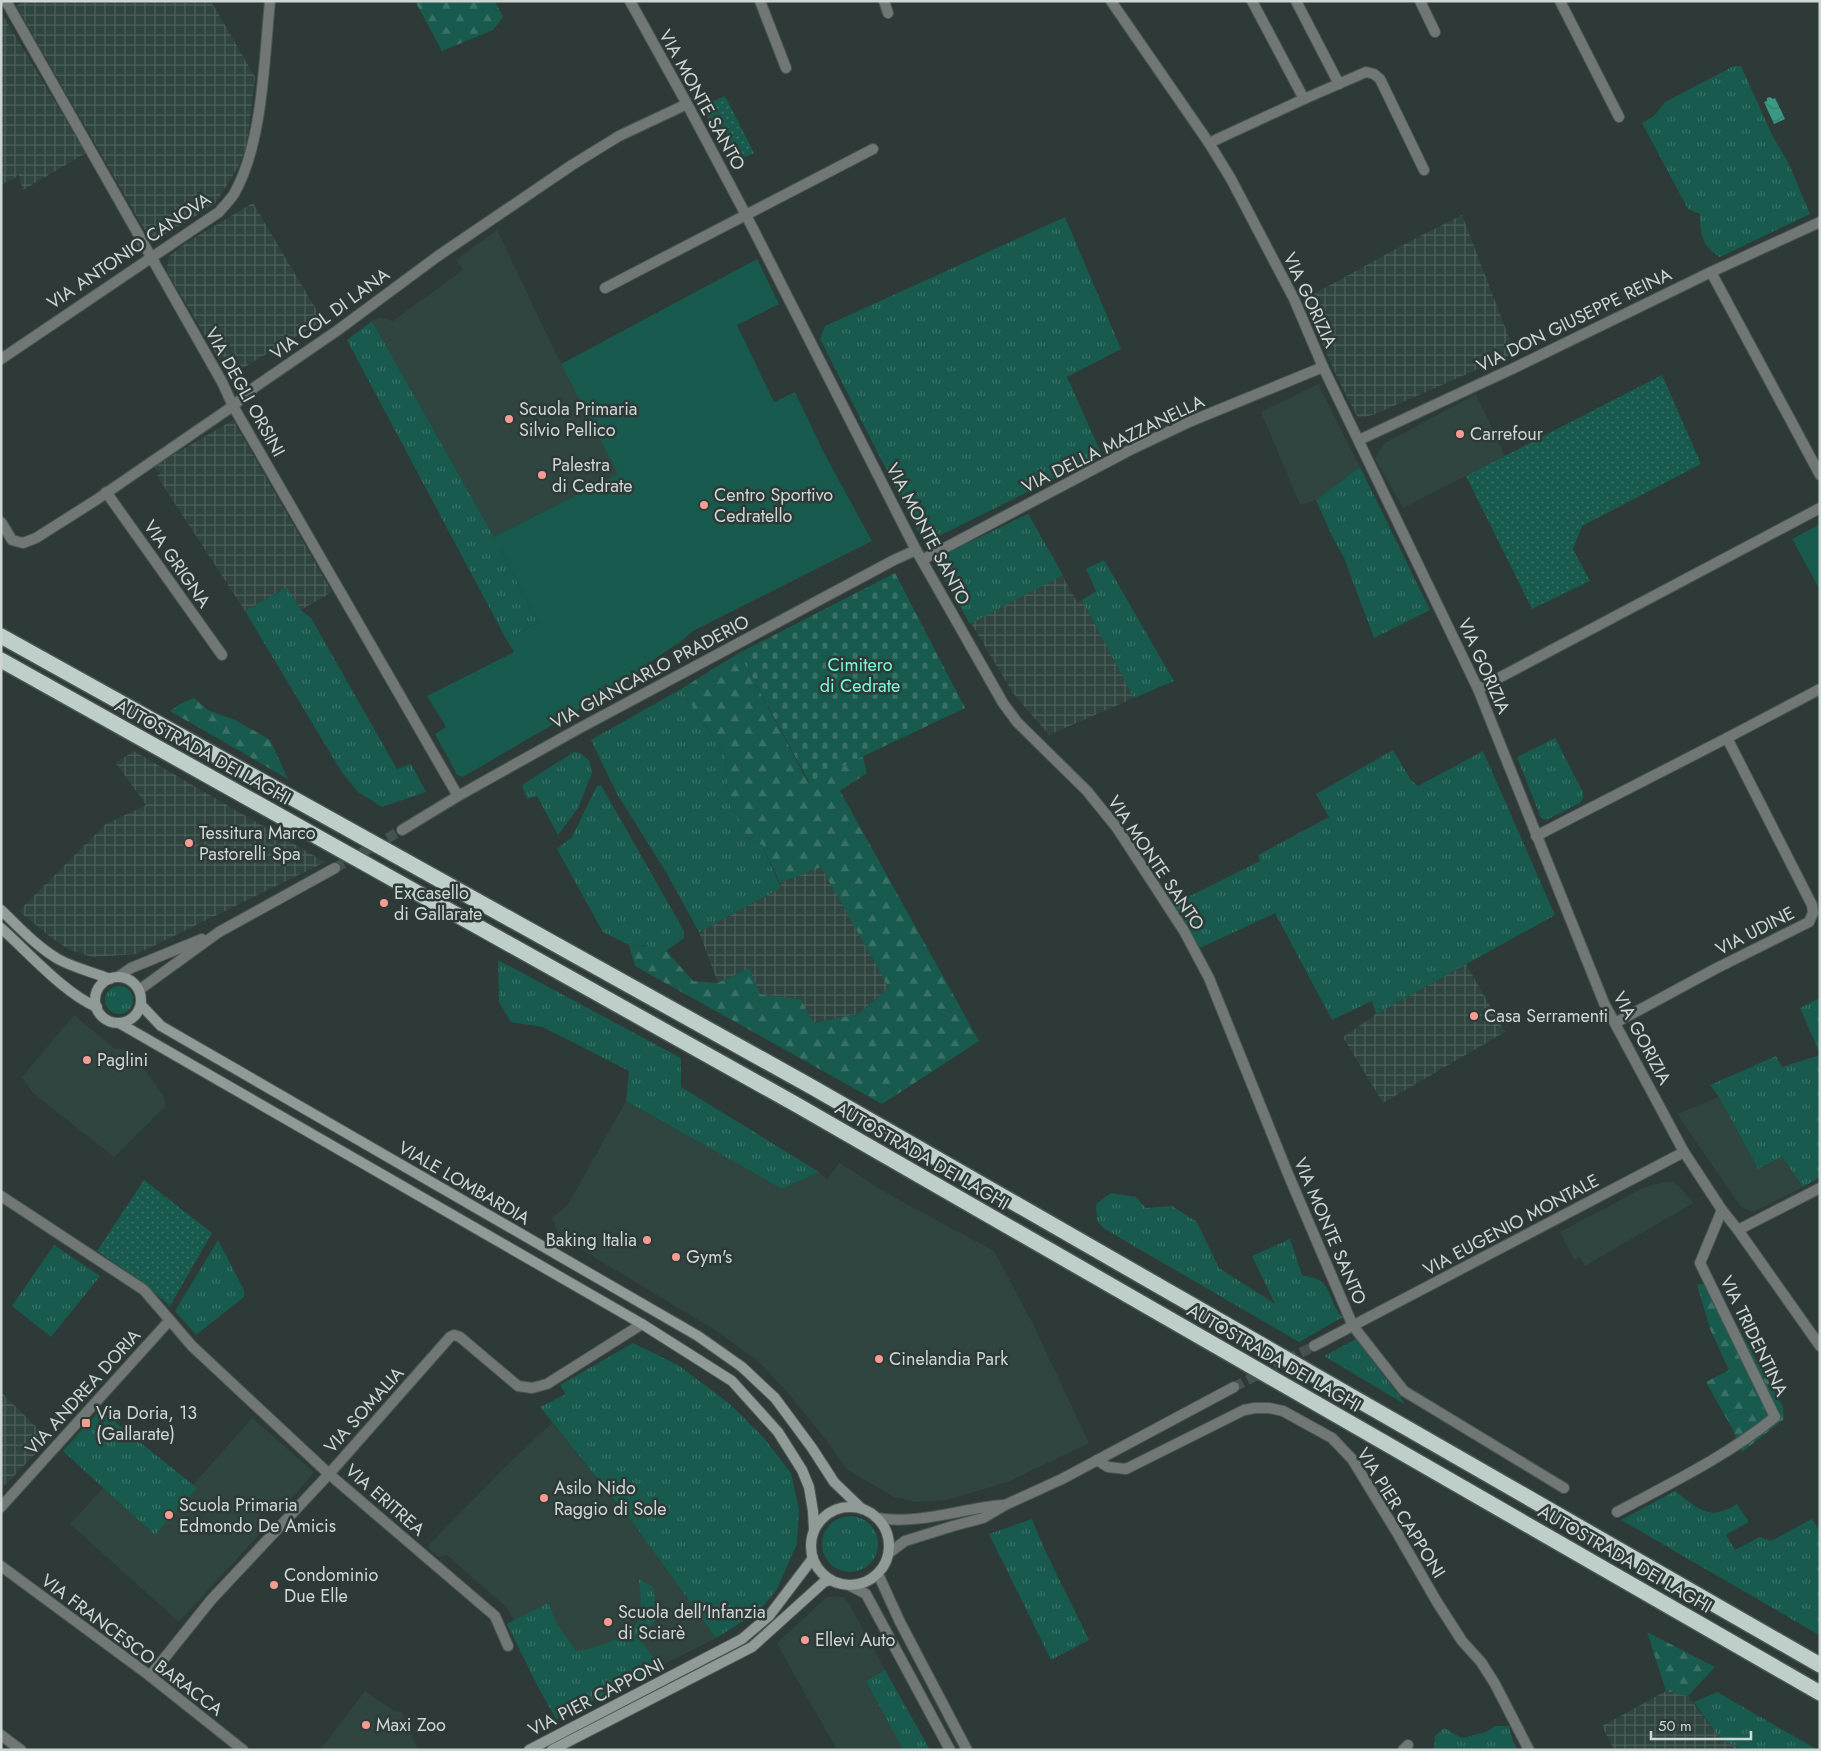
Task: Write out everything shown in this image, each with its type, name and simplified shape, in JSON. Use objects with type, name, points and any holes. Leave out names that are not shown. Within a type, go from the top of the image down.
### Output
[{"type":"highway","name":"AUTOSTRADA DEI LAGHI","points":[[1,636],[812,1087],[1820,1665]]},
{"type":"highway","name":"AUTOSTRADA DEI LAGHI","points":[[1,660],[796,1105],[1820,1693]]},
{"type":"main road","points":[[1,910],[38,944],[57,958],[75,967],[114,978],[127,979],[134,983],[139,990],[141,1005],[133,1017],[119,1023],[108,1020],[100,1013],[97,1007],[96,995],[101,985],[114,978]]},
{"type":"main road","points":[[1,928],[64,986],[85,1002],[97,1007]]},
{"type":"main road","name":"VIALE LOMBARDIA","points":[[141,1005],[161,1026],[698,1336],[742,1367],[775,1398],[812,1448],[834,1482],[862,1509]]},
{"type":"main road","name":"VIALE LOMBARDIA","points":[[119,1023],[642,1324],[732,1382],[778,1432],[802,1470],[809,1487],[814,1511],[814,1530]]},
{"type":"main road","points":[[848,1507],[862,1509],[877,1518],[886,1531],[889,1545],[885,1564],[878,1574],[859,1584],[848,1585],[831,1580],[820,1571],[813,1558],[811,1544],[814,1530],[822,1519],[834,1510],[848,1507]]},
{"type":"main road","name":"VIA PIER CAPPONI","points":[[529,1750],[742,1639],[769,1616],[813,1558]]},
{"type":"main road","name":"VIA PIER CAPPONI","points":[[552,1750],[752,1647],[824,1582],[831,1580]]},
{"type":"street","name":"VIA DEGLI ORSINI","points":[[6,1],[150,259],[222,382],[233,406],[458,796]]},
{"type":"street","name":"VIA ANTONIO CANOVA","points":[[1,358],[219,212],[233,195],[241,179],[253,144],[259,112],[270,1]]},
{"type":"street","name":"VIA MONTE SANTO","points":[[630,1],[746,215],[919,555],[1003,703],[1017,722],[1083,786],[1117,828],[1184,931],[1209,978],[1353,1326],[1404,1391],[1564,1488]]},
{"type":"street","points":[[760,1],[786,68]]},
{"type":"street","points":[[884,1],[888,13]]},
{"type":"street","name":"VIA GORIZIA","points":[[1111,1],[1209,143],[1231,179],[1284,278],[1323,367],[1478,689],[1604,1003],[1684,1152],[1722,1210],[1820,1346]]},
{"type":"street","points":[[1252,1],[1304,98]]},
{"type":"street","points":[[1296,1],[1339,84]]},
{"type":"street","points":[[1420,1],[1435,32]]},
{"type":"street","points":[[1560,1],[1618,117]]},
{"type":"street","points":[[1209,143],[1304,98],[1366,72],[1374,74],[1380,79],[1424,170]]},
{"type":"street","name":"VIA COL DI LANA","points":[[1,522],[12,540],[23,542],[36,538],[233,406],[255,387],[338,330],[438,256],[572,166],[619,136],[687,104]]},
{"type":"street","points":[[605,288],[873,149]]},
{"type":"street","name":"VIA DON GIUSEPPE REINA","points":[[1358,440],[1820,222]]},
{"type":"street","points":[[1711,272],[1820,475]]},
{"type":"street","name":"VIA DELLA MAZZANELLA","points":[[919,555],[1130,450],[1197,419],[1323,367]]},
{"type":"street","name":"VIA GRIGNA","points":[[106,492],[222,655]]},
{"type":"street","points":[[1478,689],[1820,508]]},
{"type":"street","name":"VIA GIANCARLO PRADERIO","points":[[402,830],[458,796],[578,729],[736,644],[894,560],[919,555]]},
{"type":"street","points":[[1536,836],[1820,689]]},
{"type":"street","name":"VIA UDINE","points":[[1615,1023],[1715,969],[1809,922],[1813,913],[1812,905],[1727,738]]},
{"type":"street","points":[[139,990],[219,932],[335,868]]},
{"type":"street","points":[[114,978],[153,958],[219,932]]},
{"type":"street","name":"VIA EUGENIO MONTALE","points":[[1353,1326],[1684,1152]]},
{"type":"street","points":[[1738,1230],[1820,1188]]},
{"type":"street","name":"VIA ERITREA","points":[[1,1196],[144,1290],[192,1346],[329,1474],[495,1616],[508,1646]]},
{"type":"street","name":"VIA TRIDENTINA","points":[[1617,1512],[1723,1454],[1751,1437],[1775,1417],[1700,1263],[1722,1210]]},
{"type":"street","name":"VIA ANDREA DORIA","points":[[1,1507],[169,1321]]},
{"type":"street","name":"VIA SOMALIA","points":[[150,1676],[211,1600],[329,1474],[450,1337],[454,1335],[460,1336],[518,1386],[532,1388],[547,1384],[642,1324]]},
{"type":"street","points":[[1314,1346],[1353,1326]]},
{"type":"street","points":[[888,1553],[905,1541],[984,1518],[1005,1505],[1048,1486],[1234,1387]]},
{"type":"street","name":"VIA PIER CAPPONI","points":[[1097,1460],[1108,1467],[1126,1469],[1244,1410],[1256,1408],[1270,1408],[1283,1411],[1332,1438],[1352,1459],[1437,1602],[1462,1641],[1481,1662],[1495,1684],[1529,1750]]},
{"type":"street","points":[[877,1518],[906,1520],[951,1514],[980,1507],[1005,1505]]},
{"type":"street","name":"VIA FRANCESCO BARACCA","points":[[1,1566],[150,1676],[243,1750]]},
{"type":"street","points":[[878,1574],[900,1622],[968,1750]]},
{"type":"street","points":[[848,1585],[866,1594],[950,1750]]},
{"type":"street","points":[[1,1735],[21,1750]]},
{"type":"shaded area","points":[[24,1],[211,1],[255,77],[247,145],[239,166],[215,204],[152,243],[16,6]]},
{"type":"shaded area","points":[[1,12],[86,153],[23,190],[18,174],[15,178],[1,185]]},
{"type":"shaded area","points":[[253,203],[323,321],[229,376],[167,272],[167,267],[169,256],[187,242]]},
{"type":"shaded area","points":[[1462,215],[1515,353],[1373,415],[1358,418],[1337,377],[1303,300],[1412,240]]},
{"type":"shaded area","name":"Scuola Primaria Silvio Pellico","points":[[497,230],[561,364],[619,474],[494,537],[372,321],[379,317],[393,321],[463,270],[456,260]]},
{"type":"shaded area","points":[[1318,384],[1360,467],[1316,500],[1300,505],[1261,412]]},
{"type":"shaded area","points":[[1476,394],[1505,456],[1403,508],[1375,459],[1383,444]]},
{"type":"shaded area","points":[[233,420],[332,592],[301,610],[287,587],[245,611],[157,476],[160,474],[154,466]]},
{"type":"shaded area","points":[[1028,514],[1077,602],[1082,600],[1134,698],[1049,735],[1013,693],[938,568],[941,556]]},
{"type":"shaded area","name":"Tessitura Marco Pastorelli Spa","points":[[134,751],[325,862],[137,954],[92,957],[70,950],[53,939],[19,911],[106,824],[146,805],[116,763]]},
{"type":"shaded area","points":[[821,866],[889,988],[858,1014],[813,1023],[799,999],[760,994],[749,969],[718,983],[699,932],[781,888],[780,883]]},
{"type":"shaded area","points":[[1466,964],[1505,1032],[1383,1103],[1343,1037],[1376,1014]]},
{"type":"shaded area","points":[[74,1015],[115,1049],[123,1049],[137,1059],[163,1095],[166,1106],[114,1157],[33,1093],[22,1077]]},
{"type":"shaded area","points":[[1719,1097],[1758,1169],[1782,1157],[1803,1187],[1753,1212],[1741,1207],[1677,1114]]},
{"type":"shaded area","points":[[626,1101],[782,1189],[819,1172],[827,1180],[839,1163],[892,1196],[994,1251],[1032,1322],[1089,1443],[1010,1481],[948,1500],[915,1502],[894,1497],[846,1469],[826,1440],[788,1393],[758,1361],[713,1329],[559,1236],[552,1218],[567,1206]]},
{"type":"shaded area","points":[[1669,1181],[1679,1186],[1693,1203],[1585,1266],[1580,1257],[1574,1260],[1560,1232],[1645,1187]]},
{"type":"shaded area","points":[[1,1392],[49,1440],[5,1485],[1,1482]]},
{"type":"shaded area","name":"Scuola Primaria Edmondo De Amicis","points":[[100,1410],[193,1485],[252,1418],[314,1472],[280,1512],[270,1504],[258,1517],[267,1526],[179,1622],[70,1524],[103,1488],[63,1451]]},
{"type":"shaded area","points":[[552,1423],[636,1527],[716,1638],[556,1719],[507,1624],[513,1621],[508,1609],[447,1555],[439,1557],[427,1547],[502,1470]]},
{"type":"shaded area","points":[[827,1597],[844,1597],[885,1670],[866,1681],[903,1750],[837,1750],[777,1643]]},
{"type":"shaded area","points":[[365,1691],[392,1710],[402,1712],[418,1750],[320,1750]]},
{"type":"shaded area","points":[[1666,1691],[1688,1696],[1721,1740],[1745,1750],[1614,1750],[1602,1726]]},
{"type":"green space","points":[[415,1],[495,1],[503,17],[493,30],[442,51]]},
{"type":"green space","points":[[1734,66],[1741,66],[1773,137],[1788,162],[1810,214],[1720,257],[1709,249],[1703,239],[1700,214],[1688,209],[1642,123],[1654,116],[1665,102]]},
{"type":"green space","points":[[725,96],[754,153],[731,164],[702,106]]},
{"type":"green space","points":[[1065,217],[1121,349],[1067,377],[1102,455],[929,541],[921,538],[820,339],[825,326]]},
{"type":"green space","name":"Centro Sportivo Cedratello","points":[[757,259],[779,304],[737,325],[774,402],[795,392],[823,451],[872,541],[691,632],[679,643],[651,662],[641,673],[463,777],[457,775],[435,734],[446,727],[427,696],[514,652],[506,639],[538,623],[494,537],[618,474],[561,364]]},
{"type":"green space","points":[[372,321],[494,537],[538,623],[506,639],[347,340]]},
{"type":"green space","points":[[1662,375],[1701,464],[1582,526],[1573,549],[1590,581],[1532,609],[1466,476]]},
{"type":"green space","points":[[1360,467],[1430,610],[1374,638],[1344,558],[1316,500]]},
{"type":"green space","points":[[1028,514],[1063,575],[970,624],[938,568],[941,556]]},
{"type":"green space","points":[[1820,524],[1820,590],[1792,539]]},
{"type":"green space","points":[[1104,560],[1174,681],[1134,698],[1082,600],[1096,591],[1086,569]]},
{"type":"green space","name":"Cimitero di Cedrate","points":[[895,573],[965,708],[809,782],[739,653]]},
{"type":"green space","points":[[287,587],[301,610],[311,618],[397,769],[411,764],[426,792],[382,807],[358,792],[341,771],[245,611]]},
{"type":"green space","points":[[739,653],[808,782],[863,756],[867,773],[840,791],[979,1041],[882,1104],[635,966],[629,945],[662,946],[693,981],[718,983],[749,968],[760,994],[800,999],[814,1023],[858,1014],[889,988],[821,867],[780,883],[762,845],[742,835],[728,789],[725,754],[681,689]]},
{"type":"green space","points":[[681,689],[725,754],[728,789],[742,835],[762,845],[781,888],[699,932],[666,872],[617,794],[591,740]]},
{"type":"green space","points":[[194,698],[208,710],[235,720],[270,740],[288,779],[170,711]]},
{"type":"green space","points":[[1555,738],[1583,792],[1583,798],[1580,803],[1546,820],[1541,818],[1517,757]]},
{"type":"green space","points":[[1393,750],[1411,780],[1418,786],[1483,751],[1555,915],[1376,1014],[1372,1001],[1332,1020],[1275,913],[1200,948],[1174,904],[1260,861],[1258,855],[1329,817],[1316,794]]},
{"type":"green space","points":[[574,752],[580,753],[589,760],[592,773],[578,808],[558,835],[537,796],[527,799],[522,785]]},
{"type":"green space","points":[[601,785],[684,931],[684,938],[666,951],[662,946],[629,945],[603,932],[557,849],[572,837],[597,786]]},
{"type":"green space","points":[[498,960],[681,1058],[681,1087],[819,1172],[782,1189],[626,1101],[629,1071],[543,1027],[511,1022],[499,1002]]},
{"type":"green space","points":[[119,986],[129,990],[133,1000],[129,1010],[119,1014],[109,1010],[105,1000],[109,990]]},
{"type":"green space","points":[[1820,998],[1820,1054],[1800,1008]]},
{"type":"green space","points":[[1820,1055],[1820,1177],[1803,1187],[1782,1157],[1758,1169],[1719,1097],[1710,1085],[1776,1056],[1782,1067]]},
{"type":"green space","points":[[144,1180],[212,1233],[170,1306],[141,1281],[97,1251]]},
{"type":"green space","points":[[1111,1193],[1136,1197],[1146,1208],[1172,1206],[1197,1222],[1219,1268],[1275,1304],[1252,1256],[1290,1239],[1302,1275],[1320,1281],[1326,1286],[1336,1309],[1343,1317],[1299,1342],[1103,1228],[1097,1220],[1096,1204]]},
{"type":"green space","points":[[218,1240],[244,1290],[244,1297],[196,1335],[175,1311]]},
{"type":"green space","points":[[54,1245],[100,1276],[51,1337],[12,1306]]},
{"type":"green space","points":[[1697,1284],[1714,1285],[1783,1407],[1784,1419],[1742,1452],[1733,1430],[1706,1382],[1729,1370],[1710,1329]]},
{"type":"green space","points":[[1356,1339],[1406,1405],[1324,1356]]},
{"type":"green space","points":[[633,1343],[678,1365],[730,1404],[763,1437],[791,1473],[799,1509],[797,1544],[776,1591],[758,1612],[716,1638],[636,1527],[540,1407],[566,1394],[560,1385]]},
{"type":"green space","points":[[100,1410],[197,1488],[155,1535],[63,1451]]},
{"type":"green space","points":[[1675,1491],[1704,1511],[1719,1512],[1737,1504],[1749,1522],[1726,1535],[1735,1550],[1760,1537],[1771,1541],[1812,1519],[1820,1532],[1819,1635],[1621,1520]]},
{"type":"green space","points":[[844,1516],[856,1516],[870,1524],[878,1538],[876,1555],[870,1564],[856,1572],[844,1572],[834,1567],[827,1560],[822,1550],[822,1538],[827,1528],[834,1521]]},
{"type":"green space","points":[[1032,1519],[1052,1565],[1089,1640],[1051,1660],[989,1534]]},
{"type":"green space","points":[[639,1579],[653,1587],[658,1615],[641,1641],[660,1666],[556,1719],[507,1624],[548,1603],[558,1625],[576,1651],[604,1644],[623,1635],[637,1623],[641,1606]]},
{"type":"green space","points":[[1647,1632],[1715,1667],[1688,1696],[1666,1691]]},
{"type":"green space","points":[[885,1670],[930,1750],[903,1750],[866,1681]]},
{"type":"green space","points":[[1717,1692],[1818,1750],[1745,1750],[1721,1740],[1694,1702]]},
{"type":"green space","points":[[1495,1726],[1509,1726],[1513,1741],[1518,1750],[1434,1749],[1435,1736],[1444,1728],[1462,1738],[1486,1732]]},
{"type":"water","points":[[1770,97],[1775,98],[1785,119],[1774,124],[1764,102]]},
{"type":"tunnel","points":[[335,868],[402,830]]},
{"type":"tunnel","points":[[1234,1387],[1314,1346]]},
{"type":"place","name":"Scuola Primaria Silvio Pellico","points":[[509,419]]},
{"type":"place","name":"Carrefour","points":[[1460,434]]},
{"type":"place","name":"Palestra di Cedrate","points":[[542,475]]},
{"type":"place","name":"Centro Sportivo Cedratello","points":[[704,505]]},
{"type":"place","name":"Tessitura Marco Pastorelli Spa","points":[[189,843]]},
{"type":"place","name":"Ex casello di Gallarate","points":[[384,903]]},
{"type":"place","name":"Casa Serramenti","points":[[1474,1016]]},
{"type":"place","name":"Paglini","points":[[87,1060]]},
{"type":"place","name":"Baking Italia","points":[[647,1240]]},
{"type":"place","name":"Gym's","points":[[676,1257]]},
{"type":"place","name":"Cinelandia Park","points":[[879,1359]]},
{"type":"place","name":"Via Doria, 13 (Gallarate)","points":[[86,1423]]},
{"type":"place","name":"Asilo Nido Raggio di Sole","points":[[544,1498]]},
{"type":"place","name":"Scuola Primaria Edmondo De Amicis","points":[[169,1515]]},
{"type":"place","name":"Condominio Due Elle","points":[[274,1585]]},
{"type":"place","name":"Scuola dell'Infanzia di Sciarè","points":[[608,1622]]},
{"type":"place","name":"Ellevi Auto","points":[[805,1640]]},
{"type":"place","name":"Maxi Zoo","points":[[366,1725]]}]
